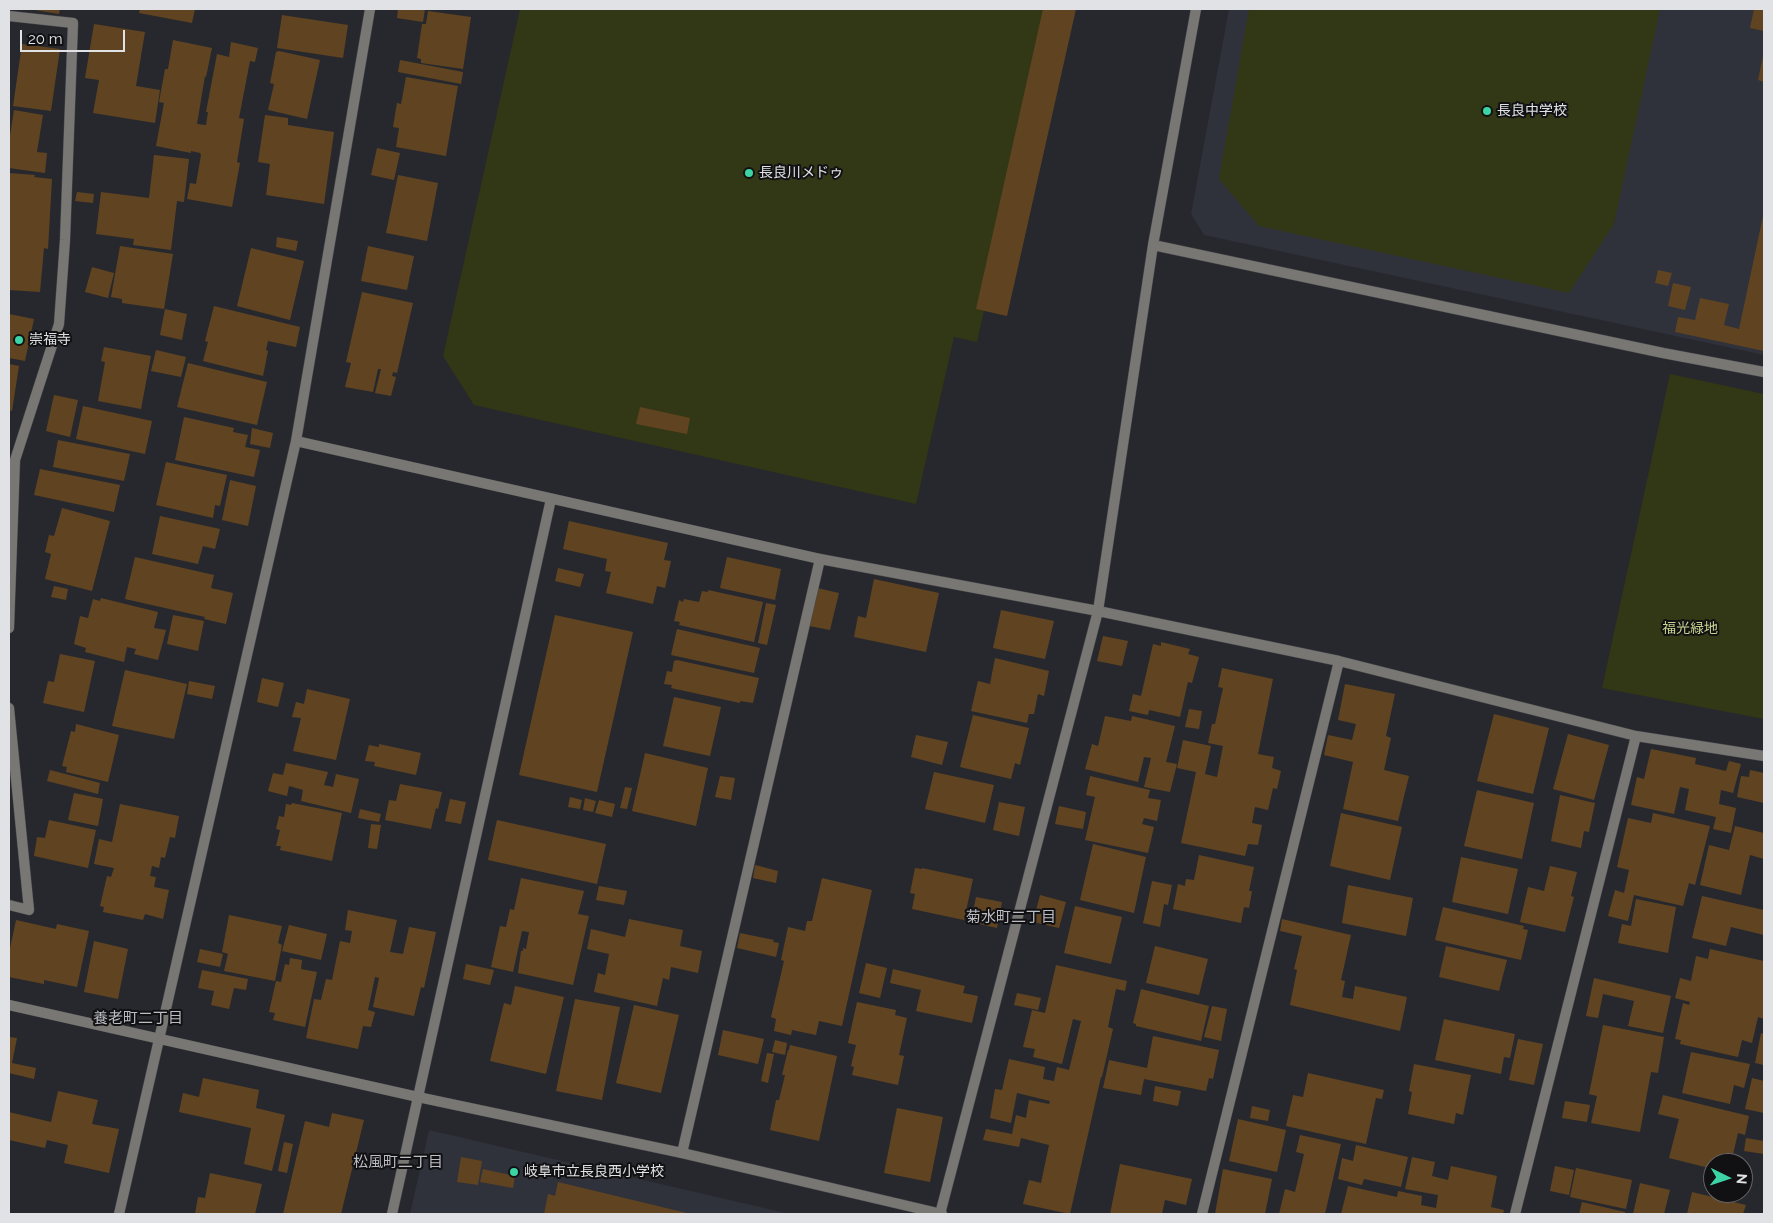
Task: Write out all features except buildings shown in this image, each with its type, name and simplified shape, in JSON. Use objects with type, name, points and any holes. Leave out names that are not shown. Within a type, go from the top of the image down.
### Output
[{"type":"street","points":[[119,1214],[296,442],[370,9]]},
{"type":"street","points":[[9,1005],[418,1097],[682,1153],[941,1214],[1098,611],[1153,245],[1196,9]]},
{"type":"street","points":[[9,16],[73,23],[65,230],[59,324],[15,460],[9,628]]},
{"type":"street","points":[[1153,245],[1663,353],[1764,372]]},
{"type":"street","points":[[296,442],[820,559],[1098,611],[1339,661],[1636,736],[1764,756]]},
{"type":"street","points":[[392,1214],[551,498]]},
{"type":"street","points":[[682,1153],[820,559]]},
{"type":"street","points":[[1202,1214],[1339,661]]},
{"type":"street","points":[[9,708],[29,910],[9,905]]},
{"type":"street","points":[[1515,1214],[1636,736]]},
{"type":"shaded area","name":"長良中学校","points":[[1229,9],[1764,9],[1764,355],[1204,235],[1191,214]]},
{"type":"shaded area","name":"岐阜市立長良西小学校","points":[[429,1130],[790,1214],[410,1214]]},
{"type":"green space","name":"長良川メドゥ","points":[[520,9],[1051,9],[977,342],[954,337],[916,504],[474,405],[443,356]]},
{"type":"green space","name":"長良中学校","points":[[1249,9],[1660,9],[1614,224],[1569,293],[1259,226],[1219,179]]},
{"type":"green space","name":"福光緑地","points":[[1670,374],[1764,394],[1764,719],[1602,688]]},
{"type":"place","name":"長良中学校","points":[[1487,111]]},
{"type":"place","name":"長良川メドゥ","points":[[749,173]]},
{"type":"place","name":"崇福寺","points":[[19,340]]},
{"type":"place","name":"岐阜市立長良西小学校","points":[[514,1172]]},
{"type":"district","name":"菊水町二丁目","points":[[1011,917]]},
{"type":"district","name":"養老町二丁目","points":[[138,1018]]},
{"type":"district","name":"松風町二丁目","points":[[398,1162]]}]
